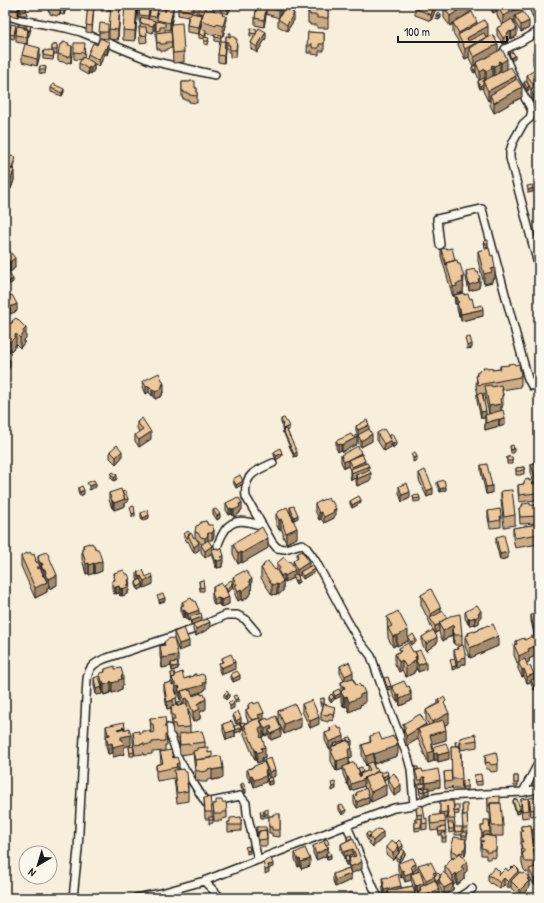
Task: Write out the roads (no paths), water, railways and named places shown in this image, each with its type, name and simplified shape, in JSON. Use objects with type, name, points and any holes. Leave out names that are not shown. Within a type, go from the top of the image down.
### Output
[{"type":"street","points":[[5,15],[21,20],[81,32],[152,61],[215,75]]},
{"type":"street","points":[[539,31],[505,49],[504,56],[532,111],[530,118],[523,124],[513,142],[510,151],[510,158],[539,268]]},
{"type":"street","points":[[440,245],[437,219],[482,209],[528,379],[532,386],[539,384]]},
{"type":"street","points":[[272,463],[256,470],[250,475],[246,482],[246,497],[277,548],[285,549],[302,544],[305,546],[315,560],[346,620],[360,642],[372,656],[408,758],[411,769],[414,805]]},
{"type":"street","points":[[218,545],[220,538],[229,525],[238,521],[245,521],[263,526]]},
{"type":"street","points":[[73,898],[78,850],[87,679],[91,666],[104,659],[195,629],[226,615],[237,615],[246,619],[256,632]]},
{"type":"street","points":[[168,728],[179,760],[206,802],[240,796],[246,803],[258,860]]},
{"type":"street","points":[[523,792],[539,762]]},
{"type":"street","points":[[136,898],[204,881],[394,808],[414,805],[428,799],[445,796],[523,792],[539,789]]},
{"type":"street","points":[[348,826],[378,898]]},
{"type":"street","points":[[204,881],[221,898]]},
{"type":"street","points":[[458,898],[472,889]]}]
